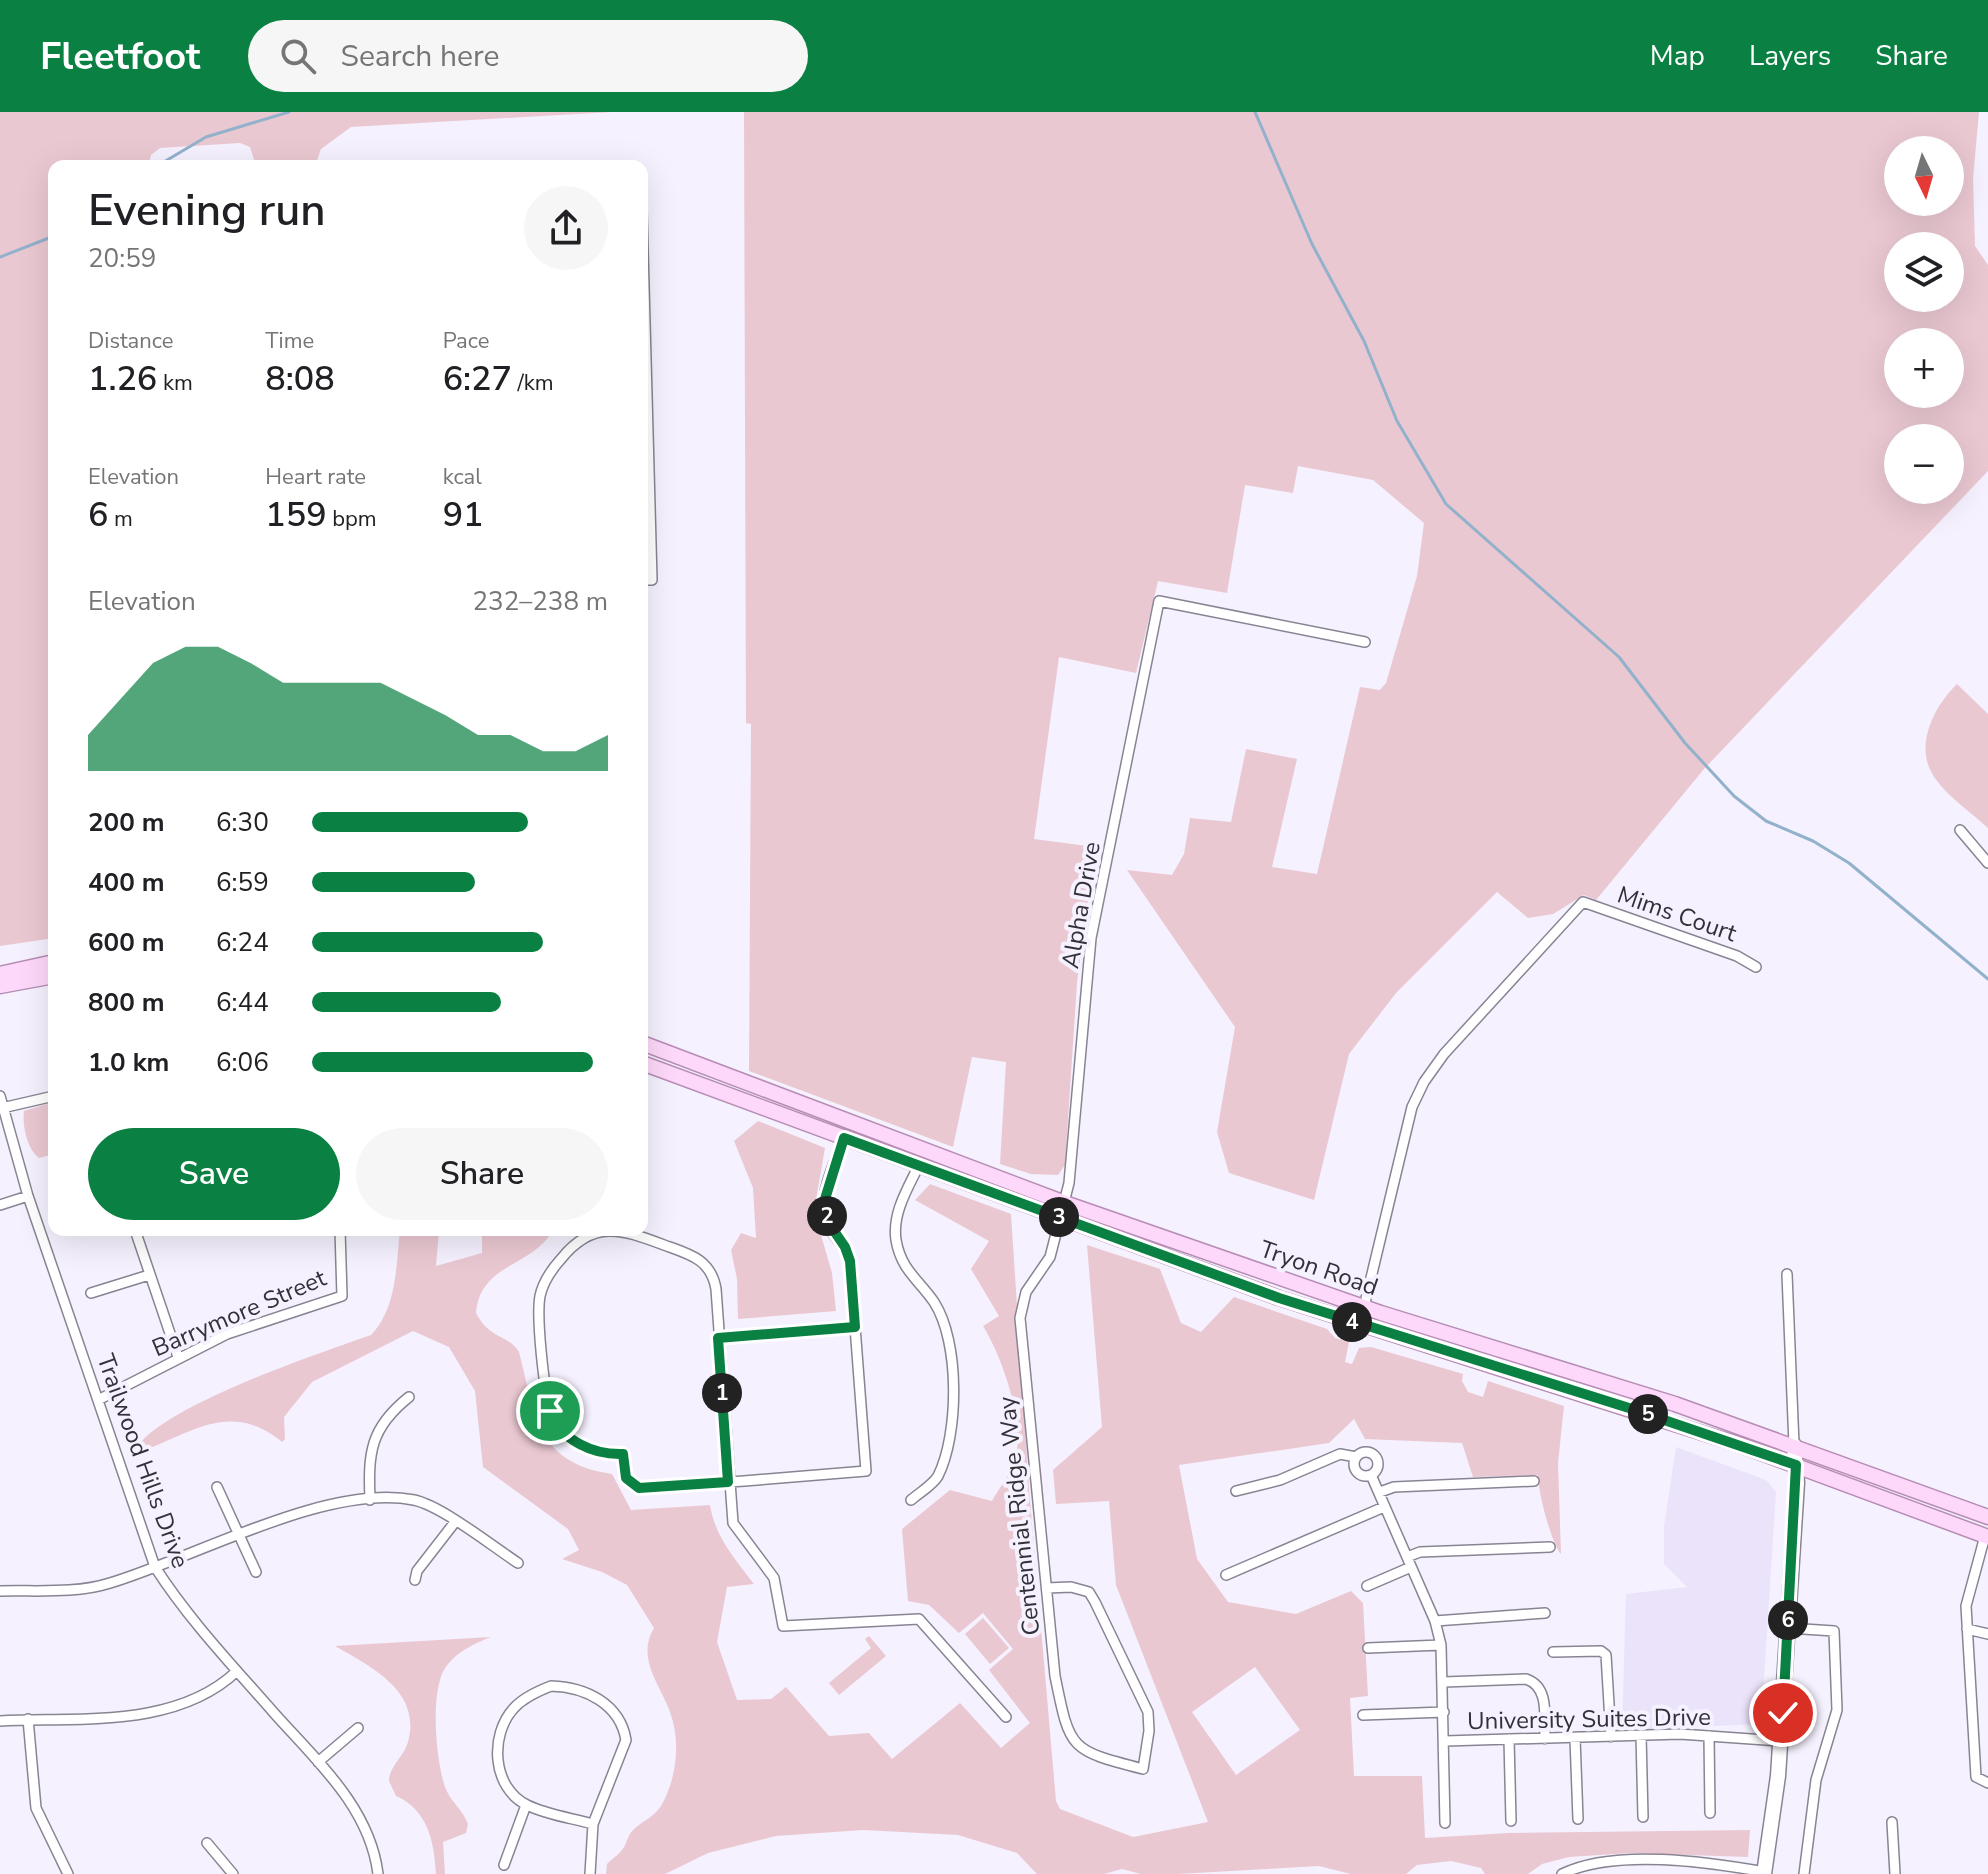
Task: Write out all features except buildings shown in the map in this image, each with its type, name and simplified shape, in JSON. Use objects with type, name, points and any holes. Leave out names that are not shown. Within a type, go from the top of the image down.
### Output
[{"type":"main road","points":[[0,966],[48,961]]},
{"type":"main road","points":[[0,974],[48,962]]},
{"type":"main road","points":[[0,986],[48,977]]},
{"type":"main road","name":"Tryon Road","points":[[648,1045],[1065,1203],[1364,1307],[1633,1390],[1794,1445],[1988,1517]]},
{"type":"main road","name":"Tryon Road","points":[[648,1065],[1376,1330],[1575,1390],[1796,1465],[1986,1536]]},
{"type":"street","name":"Alpha Drive","points":[[1062,1218],[1074,1154],[1091,938],[1159,601],[1365,642]]},
{"type":"street","points":[[1960,830],[1988,863]]},
{"type":"street","name":"Mims Court","points":[[1364,1307],[1412,1107],[1424,1082],[1444,1054],[1583,902],[1737,956],[1756,967]]},
{"type":"street","name":"Trailwood Hills Drive","points":[[0,1096],[3,1120],[28,1196],[155,1567],[191,1618],[345,1793],[367,1829],[378,1874]]},
{"type":"street","points":[[2,1108],[48,1097]]},
{"type":"street","points":[[586,1236],[577,1241],[549,1275],[540,1295],[548,1402],[552,1418],[593,1452],[623,1454],[626,1478],[639,1488],[866,1471],[850,1261],[845,1247],[828,1222],[825,1199],[844,1138]]},
{"type":"street","points":[[911,1500],[937,1478],[950,1435],[953,1353],[934,1302],[909,1277],[896,1239],[900,1204],[919,1165]]},
{"type":"street","points":[[0,1205],[28,1196]]},
{"type":"street","name":"Centennial Ridge Way","points":[[1047,1588],[1071,1587],[1089,1592],[1095,1602],[1148,1712],[1149,1731],[1143,1769],[1095,1756],[1070,1737],[1055,1676],[1021,1308],[1030,1285],[1050,1257],[1062,1218]]},
{"type":"street","points":[[137,1236],[178,1357]]},
{"type":"street","name":"Barrymore Street","points":[[98,1400],[227,1334],[342,1296],[340,1236]]},
{"type":"street","points":[[640,1236],[706,1264],[714,1279],[728,1482],[736,1531],[774,1578],[783,1626],[919,1619],[1006,1717]]},
{"type":"street","points":[[1562,1874],[1586,1864],[1690,1860],[1764,1873],[1775,1815],[1796,1465],[1787,1274]]},
{"type":"street","points":[[91,1293],[149,1275]]},
{"type":"street","points":[[718,1338],[855,1327]]},
{"type":"street","points":[[370,1500],[369,1455],[379,1427],[391,1411],[409,1397]]},
{"type":"street","points":[[1236,1491],[1280,1480],[1340,1454],[1356,1457],[1366,1453],[1376,1458],[1377,1466],[1371,1475]]},
{"type":"street","points":[[1356,1457],[1356,1472],[1371,1475]]},
{"type":"street","points":[[1371,1475],[1435,1621],[1441,1645],[1445,1823]]},
{"type":"street","points":[[1380,1492],[1394,1487],[1534,1481]]},
{"type":"street","points":[[217,1487],[256,1572]]},
{"type":"street","points":[[0,1591],[105,1585],[293,1515],[370,1500],[416,1500],[518,1563]]},
{"type":"street","points":[[1226,1575],[1384,1507]]},
{"type":"street","points":[[415,1580],[417,1571],[455,1522]]},
{"type":"street","points":[[1986,1536],[1966,1606],[1976,1777],[1988,1783]]},
{"type":"street","points":[[1367,1586],[1409,1562],[1420,1552],[1550,1547]]},
{"type":"street","points":[[1435,1621],[1545,1613]]},
{"type":"street","points":[[1788,1628],[1834,1631],[1837,1710],[1816,1780],[1804,1874]]},
{"type":"street","points":[[1967,1629],[1988,1634]]},
{"type":"street","points":[[1368,1648],[1441,1645]]},
{"type":"street","points":[[1553,1652],[1601,1651],[1606,1655],[1611,1737]]},
{"type":"street","points":[[0,1721],[155,1712],[190,1703],[219,1688],[237,1671]]},
{"type":"street","points":[[1444,1682],[1526,1679],[1537,1683],[1543,1691],[1545,1739]]},
{"type":"street","points":[[590,1874],[593,1824],[626,1740],[615,1712],[603,1703],[567,1687],[551,1686],[522,1701],[512,1710],[498,1737],[500,1770],[506,1787],[526,1805],[593,1824]]},
{"type":"street","points":[[1363,1715],[1444,1712]]},
{"type":"street","points":[[28,1719],[36,1808],[68,1874]]},
{"type":"street","points":[[318,1762],[358,1728]]},
{"type":"street","points":[[1641,1735],[1643,1817]]},
{"type":"street","name":"University Suites Drive","points":[[1445,1741],[1641,1735],[1780,1741]]},
{"type":"street","points":[[1709,1736],[1710,1813]]},
{"type":"street","points":[[1575,1738],[1578,1819]]},
{"type":"street","points":[[1509,1739],[1511,1821]]},
{"type":"street","points":[[504,1865],[526,1805]]},
{"type":"street","points":[[1892,1822],[1895,1874]]},
{"type":"street","points":[[207,1843],[233,1874]]},
{"type":"street","points":[[1623,1862],[1625,1874]]},
{"type":"shaded area","points":[[0,112],[612,112],[351,127],[321,149],[317,160],[254,160],[250,147],[240,143],[160,148],[150,160],[48,160],[48,939],[0,946]]},
{"type":"shaded area","points":[[744,112],[1979,112],[1973,179],[1975,246],[1988,265],[1988,471],[1964,496],[1964,424],[1884,424],[1884,504],[1957,504],[1704,769],[1596,900],[1584,895],[1553,914],[1528,918],[1497,892],[1396,993],[1349,1054],[1314,1200],[1229,1173],[1217,1132],[1235,1027],[1127,870],[1172,875],[1184,854],[1190,818],[1231,822],[1246,749],[1297,759],[1272,867],[1317,874],[1360,687],[1380,690],[1386,683],[1417,576],[1424,523],[1373,480],[1298,466],[1293,493],[1245,485],[1227,593],[1158,581],[1136,673],[1059,657],[1034,839],[1095,847],[1077,983],[1065,1165],[1058,1175],[1031,1174],[1000,1164],[1006,1062],[972,1057],[953,1147],[749,1071],[751,724],[746,723]]},
{"type":"shaded area","points":[[1957,684],[1988,714],[1988,828],[1944,789],[1928,763],[1926,739],[1930,726],[1941,703]]},
{"type":"shaded area","points":[[48,1104],[48,1156],[39,1158],[31,1149],[26,1137],[24,1111]]},
{"type":"shaded area","points":[[758,1121],[825,1148],[814,1211],[832,1273],[836,1311],[738,1319],[737,1279],[731,1250],[741,1233],[756,1238],[753,1188],[734,1141]]},
{"type":"shaded area","points":[[930,1184],[1011,1214],[1029,1489],[1056,1801],[1060,1809],[1133,1837],[1208,1822],[1116,1585],[1109,1501],[1056,1504],[1053,1470],[1102,1427],[1087,1245],[1160,1269],[1181,1323],[1201,1332],[1234,1297],[1327,1329],[1335,1338],[1349,1342],[1345,1362],[1352,1364],[1359,1348],[1371,1347],[1463,1374],[1462,1381],[1468,1392],[1483,1397],[1488,1381],[1564,1406],[1558,1463],[1561,1554],[1546,1516],[1538,1475],[1473,1477],[1462,1443],[1365,1439],[1354,1419],[1329,1443],[1179,1465],[1197,1559],[1228,1602],[1296,1614],[1351,1591],[1363,1603],[1368,1696],[1350,1698],[1354,1776],[1422,1776],[1425,1838],[1508,1833],[1750,1830],[1748,1857],[1630,1853],[1569,1857],[1542,1864],[1528,1874],[1485,1874],[1481,1868],[1451,1861],[1417,1865],[1406,1874],[1351,1874],[1319,1866],[1177,1874],[1141,1874],[1122,1869],[1104,1874],[1037,1874],[1017,1853],[958,1835],[863,1830],[776,1836],[708,1853],[665,1874],[606,1874],[607,1864],[623,1849],[631,1832],[661,1806],[673,1776],[676,1743],[673,1722],[649,1664],[649,1640],[654,1628],[627,1585],[602,1572],[562,1559],[579,1550],[568,1529],[483,1467],[475,1391],[449,1347],[413,1331],[312,1382],[284,1417],[285,1439],[282,1442],[246,1423],[229,1422],[196,1429],[141,1452],[135,1451],[149,1434],[206,1400],[242,1383],[371,1335],[380,1324],[391,1299],[399,1236],[438,1236],[436,1266],[482,1253],[482,1236],[548,1236],[533,1252],[487,1284],[476,1313],[487,1328],[510,1342],[519,1352],[535,1415],[553,1447],[587,1468],[612,1474],[631,1510],[710,1505],[721,1537],[754,1584],[727,1587],[717,1642],[737,1700],[771,1699],[786,1687],[829,1736],[869,1733],[892,1759],[960,1703],[1001,1748],[1030,1723],[989,1670],[1013,1649],[983,1613],[959,1633],[929,1605],[908,1601],[902,1529],[950,1490],[992,1501],[1015,1462],[1017,1425],[1010,1389],[983,1326],[999,1316],[971,1269],[989,1241],[915,1200]],"holes":[[[1255,1667],[1300,1730],[1236,1775],[1192,1712]]]},
{"type":"shaded area","points":[[1676,1447],[1766,1480],[1776,1492],[1761,1724],[1622,1730],[1626,1594],[1687,1587],[1664,1564],[1664,1527]]},
{"type":"shaded area","points":[[983,1618],[1009,1648],[990,1664],[965,1634]]},
{"type":"shaded area","points":[[869,1636],[886,1656],[839,1695],[829,1683],[871,1648],[865,1639]]},
{"type":"shaded area","points":[[491,1637],[456,1656],[442,1674],[439,1686],[436,1730],[442,1776],[447,1792],[468,1824],[466,1833],[443,1842],[445,1874],[436,1874],[431,1839],[422,1818],[407,1802],[396,1796],[389,1781],[391,1771],[408,1742],[408,1708],[401,1695],[378,1672],[335,1646]]},
{"type":"waterway","points":[[167,160],[206,137],[289,112]]},
{"type":"waterway","points":[[1255,112],[1312,244],[1364,341],[1397,421],[1446,504],[1619,657],[1685,743],[1734,796],[1766,821],[1813,841],[1849,863],[1988,979]]},
{"type":"waterway","points":[[0,257],[48,238]]},
{"type":"route","points":[[550,1411],[558,1425],[588,1450],[599,1454],[623,1454],[626,1478],[639,1488],[728,1482],[718,1338],[855,1327],[850,1261],[845,1247],[828,1222],[825,1199],[827,1183],[844,1138],[1279,1298],[1575,1390],[1796,1465],[1783,1713]]}]
